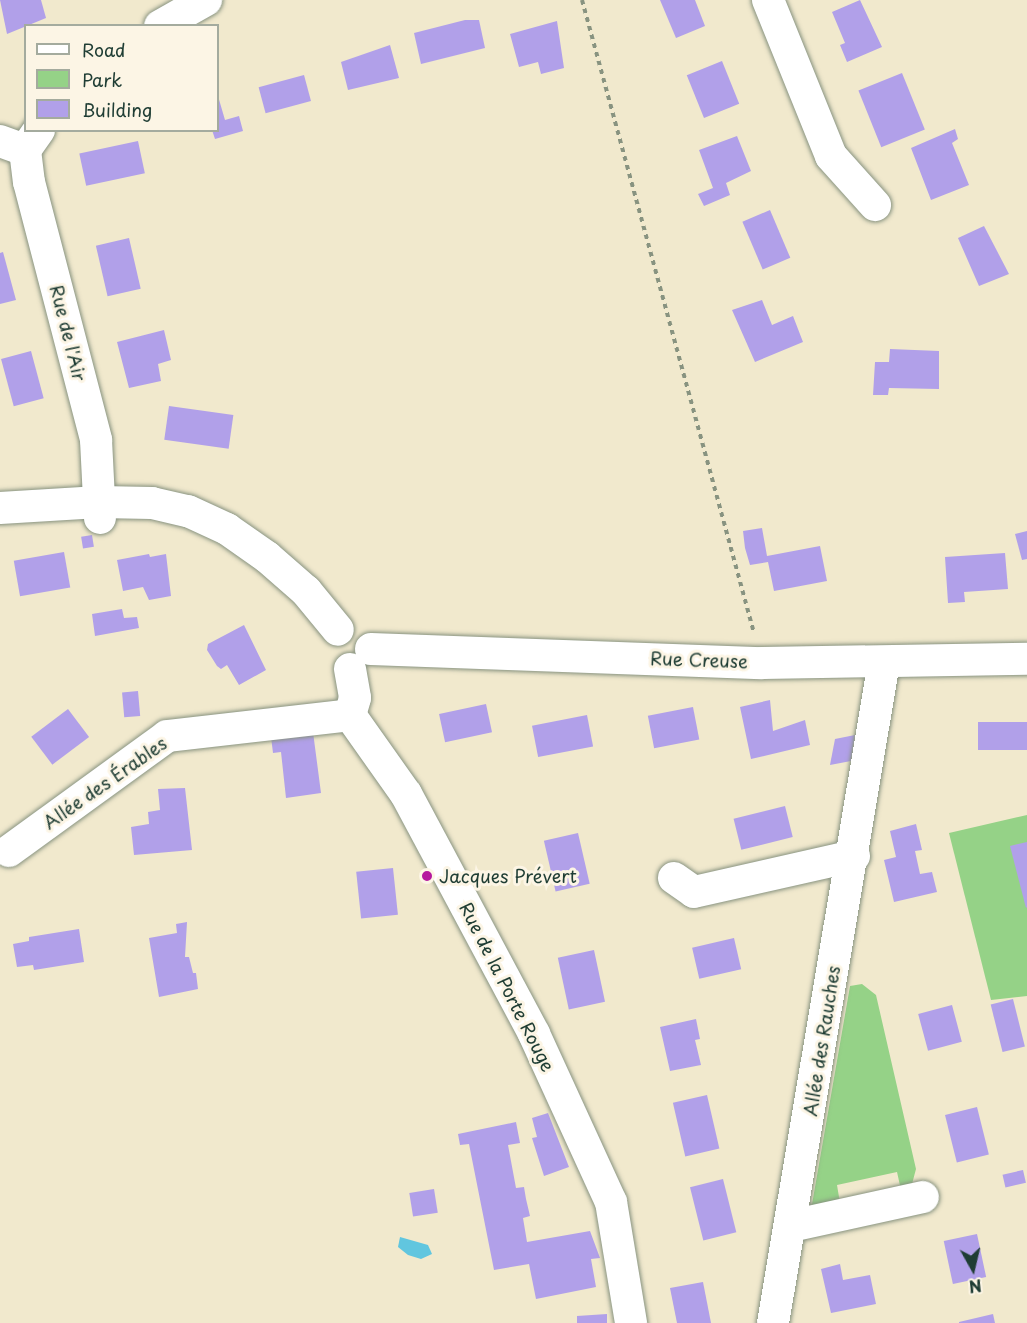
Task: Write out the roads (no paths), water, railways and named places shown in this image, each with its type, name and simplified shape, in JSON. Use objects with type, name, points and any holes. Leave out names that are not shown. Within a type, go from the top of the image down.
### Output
[{"type":"street","points":[[164,24],[206,0]]},
{"type":"street","points":[[768,0],[831,156],[875,205]]},
{"type":"street","name":"Rue de l'Air","points":[[21,140],[29,182],[96,440],[99,510]]},
{"type":"street","points":[[0,508],[99,510],[152,503],[188,511],[227,529],[306,591],[338,630],[330,640],[329,654],[337,665],[361,659],[350,715]]},
{"type":"street","name":"Rue Creuse","points":[[361,659],[762,663],[1027,659]]},
{"type":"street","name":"Allée des Rauches","points":[[773,1323],[854,856],[884,662]]},
{"type":"street","name":"Allée des Érables","points":[[9,851],[167,736],[350,715]]},
{"type":"street","name":"Rue de la Porte Rouge","points":[[350,715],[401,785],[534,1034],[611,1202],[631,1323]]},
{"type":"street","points":[[674,878],[694,892],[854,856]]},
{"type":"street","points":[[791,1226],[923,1197]]},
{"type":"water","points":[[400,1237],[428,1245],[432,1254],[421,1259],[408,1255],[398,1247]]},
{"type":"place","name":"Jacques Prévert","points":[[427,876]]}]
